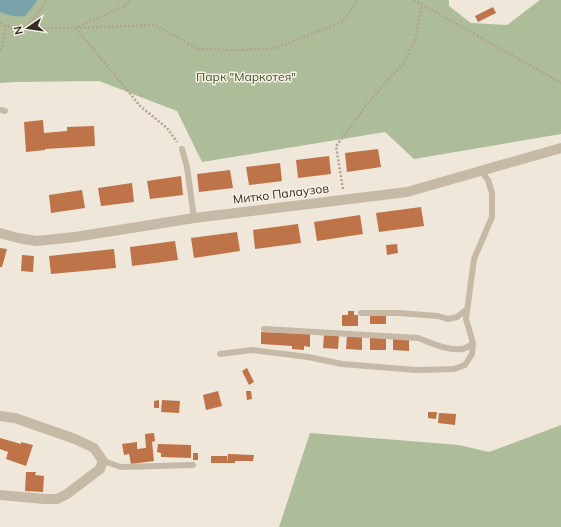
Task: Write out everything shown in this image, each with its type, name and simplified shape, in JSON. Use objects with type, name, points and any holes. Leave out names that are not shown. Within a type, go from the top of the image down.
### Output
[{"type":"street","name":"Митко Палаузов","points":[[0,233],[36,241],[75,237],[194,218],[407,192],[561,148]]},
{"type":"street","points":[[0,416],[15,418],[75,439],[94,448],[103,461],[100,469],[67,494],[57,499],[0,495]]},
{"type":"lane","points":[[182,149],[187,167],[194,218]]},
{"type":"lane","points":[[220,354],[252,350],[308,357],[342,364],[416,370],[454,368],[465,365],[472,354],[473,343],[466,319],[474,259],[492,216],[492,193],[488,180],[481,171]]},
{"type":"lane","points":[[361,313],[399,313],[438,316],[448,319],[457,317],[467,309]]},
{"type":"lane","points":[[264,329],[418,338],[451,349],[463,349],[473,343]]},
{"type":"lane","points":[[103,461],[121,467],[193,465]]},
{"type":"path","points":[[24,29],[33,20],[47,0]]},
{"type":"path","points":[[76,28],[124,6],[131,0]]},
{"type":"path","points":[[0,23],[14,29],[155,25],[198,48],[234,50],[273,49],[342,22],[357,0]]},
{"type":"path","points":[[414,0],[561,83]]},
{"type":"path","points":[[344,200],[336,146],[366,106],[404,63],[415,39],[422,5]]},
{"type":"path","points":[[0,50],[2,48],[6,25]]},
{"type":"path","points":[[76,28],[140,106],[167,128],[182,149]]},
{"type":"green space","name":"Парк \"Маркотея\"","points":[[0,0],[449,0],[449,6],[471,23],[507,25],[540,0],[561,0],[561,134],[414,159],[385,132],[202,162],[177,111],[99,81],[0,83]]},
{"type":"green space","points":[[561,425],[561,527],[279,527],[310,433],[459,445],[489,452]]},
{"type":"water","points":[[0,0],[37,0],[25,16],[17,16],[0,12]]},
{"type":"building","points":[[493,7],[496,13],[478,22],[475,16]]},
{"type":"building","points":[[43,120],[44,133],[67,131],[67,127],[94,126],[95,146],[45,149],[26,152],[24,122]]},
{"type":"building","points":[[378,149],[381,167],[347,172],[345,153]]},
{"type":"building","points":[[329,156],[331,174],[298,178],[296,160]]},
{"type":"building","points":[[280,163],[282,181],[249,185],[246,167]]},
{"type":"building","points":[[230,170],[233,188],[199,192],[197,174]]},
{"type":"building","points":[[181,176],[183,195],[150,199],[147,181]]},
{"type":"building","points":[[132,183],[134,202],[101,206],[98,188]]},
{"type":"building","points":[[82,190],[85,208],[51,213],[49,195]]},
{"type":"building","points":[[421,207],[424,226],[379,232],[376,213]]},
{"type":"building","points":[[360,215],[363,234],[317,241],[314,222]]},
{"type":"building","points":[[298,224],[301,243],[255,249],[253,230]]},
{"type":"building","points":[[237,232],[240,251],[194,258],[191,238]]},
{"type":"building","points":[[175,241],[178,260],[132,266],[130,247]]},
{"type":"building","points":[[397,244],[398,253],[387,255],[386,245]]},
{"type":"building","points":[[0,248],[7,249],[2,267],[0,267]]},
{"type":"building","points":[[114,249],[116,268],[51,274],[49,256]]},
{"type":"building","points":[[22,255],[34,256],[33,272],[21,271]]},
{"type":"building","points":[[348,311],[354,311],[354,315],[358,315],[358,326],[342,326],[342,315],[348,315]]},
{"type":"building","points":[[370,315],[386,315],[386,324],[370,324]]},
{"type":"building","points":[[261,332],[310,334],[310,347],[304,346],[304,350],[292,349],[292,346],[261,344]]},
{"type":"building","points":[[324,335],[339,336],[338,349],[323,348]]},
{"type":"building","points":[[347,336],[362,337],[362,350],[346,349]]},
{"type":"building","points":[[370,337],[386,337],[386,350],[370,350]]},
{"type":"building","points":[[393,338],[409,338],[409,351],[393,350]]},
{"type":"building","points":[[247,368],[254,382],[249,385],[242,371]]},
{"type":"building","points":[[218,391],[222,406],[206,410],[203,395]]},
{"type":"building","points":[[246,391],[251,391],[252,399],[247,400]]},
{"type":"building","points":[[159,400],[159,408],[154,408],[154,401]]},
{"type":"building","points":[[162,400],[180,401],[179,413],[161,412]]},
{"type":"building","points":[[428,412],[437,412],[436,419],[428,418]]},
{"type":"building","points":[[439,413],[456,414],[455,425],[438,423]]},
{"type":"building","points":[[154,433],[155,441],[152,442],[154,461],[131,464],[129,454],[124,455],[122,444],[137,442],[137,449],[146,448],[145,434]]},
{"type":"building","points":[[0,438],[21,444],[21,442],[33,445],[26,466],[6,459],[8,452],[0,449]]},
{"type":"building","points":[[158,444],[191,445],[191,458],[161,457],[161,453],[157,452]]},
{"type":"building","points":[[193,453],[198,453],[198,460],[193,460]]},
{"type":"building","points":[[228,454],[254,455],[253,461],[235,461],[235,463],[227,463]]},
{"type":"building","points":[[211,456],[227,456],[227,463],[211,463]]},
{"type":"building","points":[[26,472],[36,472],[35,475],[44,476],[43,492],[25,491]]}]
